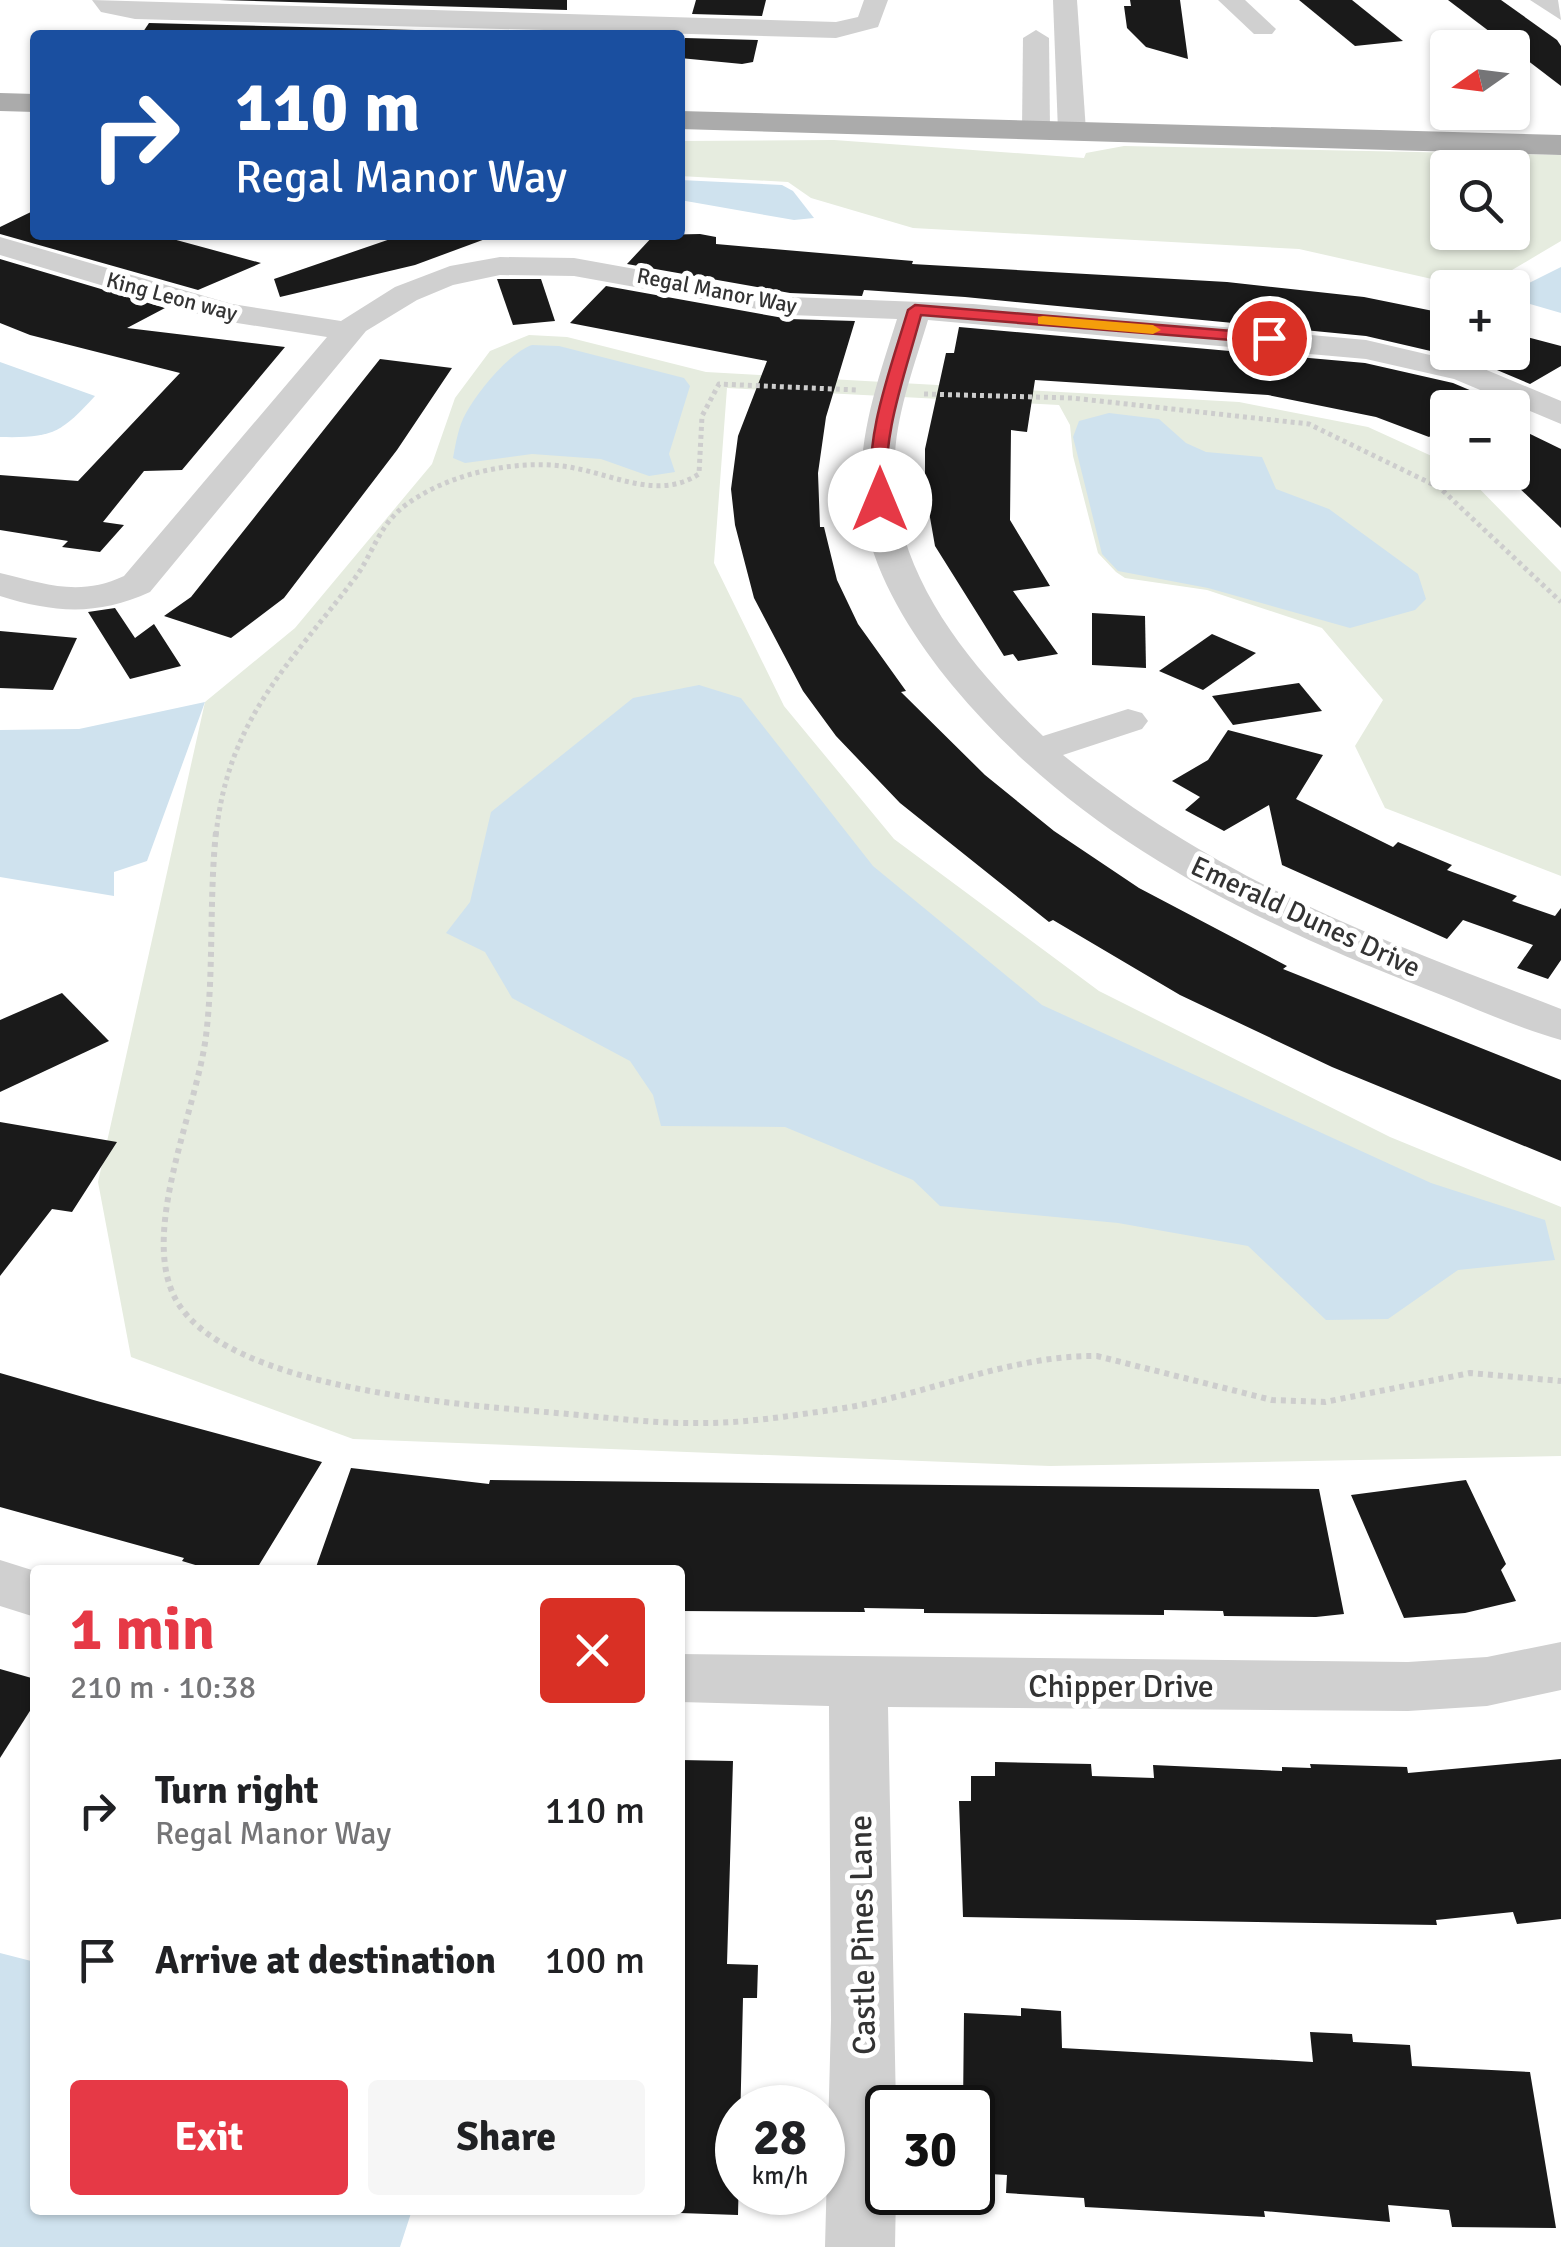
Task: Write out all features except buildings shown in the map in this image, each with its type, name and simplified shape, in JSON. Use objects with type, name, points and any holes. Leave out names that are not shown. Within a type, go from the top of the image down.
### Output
[{"type":"main road","points":[[0,102],[30,103]]},
{"type":"main road","points":[[685,120],[1561,145]]},
{"type":"street","points":[[104,0],[110,7],[135,12],[836,30],[868,22],[876,0]]},
{"type":"street","points":[[1065,0],[1072,131]]},
{"type":"street","points":[[1230,0],[1263,29]]},
{"type":"street","points":[[1542,0],[1561,13]]},
{"type":"street","points":[[1036,20],[1036,130]]},
{"type":"street","name":"King Leon way","points":[[0,246],[229,313],[348,331]]},
{"type":"street","name":"Regal Manor Way","points":[[0,584],[44,600],[85,602],[115,596],[137,584],[348,331],[386,302],[466,270],[503,266],[598,268],[793,306],[915,310],[1306,341],[1415,357],[1511,385],[1561,414]]},
{"type":"street","name":"Emerald Dunes Drive","points":[[915,310],[892,392],[876,471],[883,529],[902,584],[932,635],[986,705],[1118,818],[1210,877],[1341,938],[1561,1025]]},
{"type":"street","points":[[1038,750],[1128,721]]},
{"type":"street","points":[[0,1583],[30,1592]]},
{"type":"street","name":"Chipper Drive","points":[[685,1678],[858,1683],[1384,1684],[1464,1682],[1561,1666]]},
{"type":"street","name":"Castle Pines Lane","points":[[858,1683],[864,2020],[860,2247]]},
{"type":"path","points":[[1561,602],[1440,488],[1310,424],[1072,398],[719,384],[702,418],[696,444],[700,474],[686,484],[658,486],[562,465],[524,465],[462,477],[389,518],[373,539],[357,576],[257,704],[221,790],[203,1062],[170,1196],[165,1267],[176,1302],[200,1327],[258,1361],[386,1396],[697,1426],[901,1398],[959,1384],[1007,1364],[1070,1354],[1097,1356],[1272,1400],[1326,1402],[1470,1373],[1561,1380]]},
{"type":"shaded area","points":[[834,140],[1084,158],[1086,153],[1124,146],[1430,152],[1430,250],[1530,250],[1530,154],[1561,155],[1561,241],[1512,270],[1430,270],[1430,279],[1299,249],[913,228],[811,198],[788,182],[685,176],[685,141]]},
{"type":"shaded area","points":[[529,335],[567,337],[706,372],[1239,402],[1368,427],[1430,455],[1430,490],[1481,490],[1561,572],[1561,876],[1385,808],[1355,746],[1383,700],[1322,628],[1207,590],[1125,578],[1116,572],[1098,553],[1073,456],[1070,425],[1059,405],[727,388],[714,563],[784,706],[894,839],[1099,991],[1390,1137],[1561,1207],[1561,1456],[1050,1466],[353,1439],[131,1357],[98,1182],[205,702],[295,628],[432,464],[455,398],[490,351]]},
{"type":"water","points":[[685,180],[782,185],[793,191],[814,218],[794,220],[685,201]]},
{"type":"water","points":[[1561,267],[1561,313],[1530,304],[1530,282]]},
{"type":"water","points":[[532,345],[559,346],[684,378],[690,386],[669,454],[675,472],[649,476],[601,459],[532,454],[465,463],[453,458],[461,424],[478,394],[504,364]]},
{"type":"water","points":[[0,362],[95,396],[73,419],[54,431],[0,437]]},
{"type":"water","points":[[1109,413],[1159,419],[1186,443],[1206,452],[1262,457],[1276,489],[1329,509],[1418,574],[1426,599],[1415,610],[1350,628],[1208,588],[1118,571],[1102,554],[1073,437],[1079,421]]},
{"type":"water","points":[[699,685],[741,698],[873,866],[1042,1005],[1431,1183],[1545,1220],[1555,1260],[1458,1270],[1388,1319],[1326,1320],[1248,1246],[1118,1223],[940,1206],[913,1180],[785,1127],[661,1126],[653,1095],[630,1061],[512,998],[485,952],[446,933],[470,902],[491,812],[633,698]]},
{"type":"water","points":[[205,702],[147,861],[114,872],[114,896],[0,877],[0,730],[79,729]]},
{"type":"water","points":[[0,1953],[30,1961],[30,2215],[410,2215],[400,2247],[0,2247]]},
{"type":"slow traffic","points":[[1043,321],[1153,330]]},
{"type":"route","points":[[880,500],[876,471],[886,414],[915,310],[1269,338]]}]
